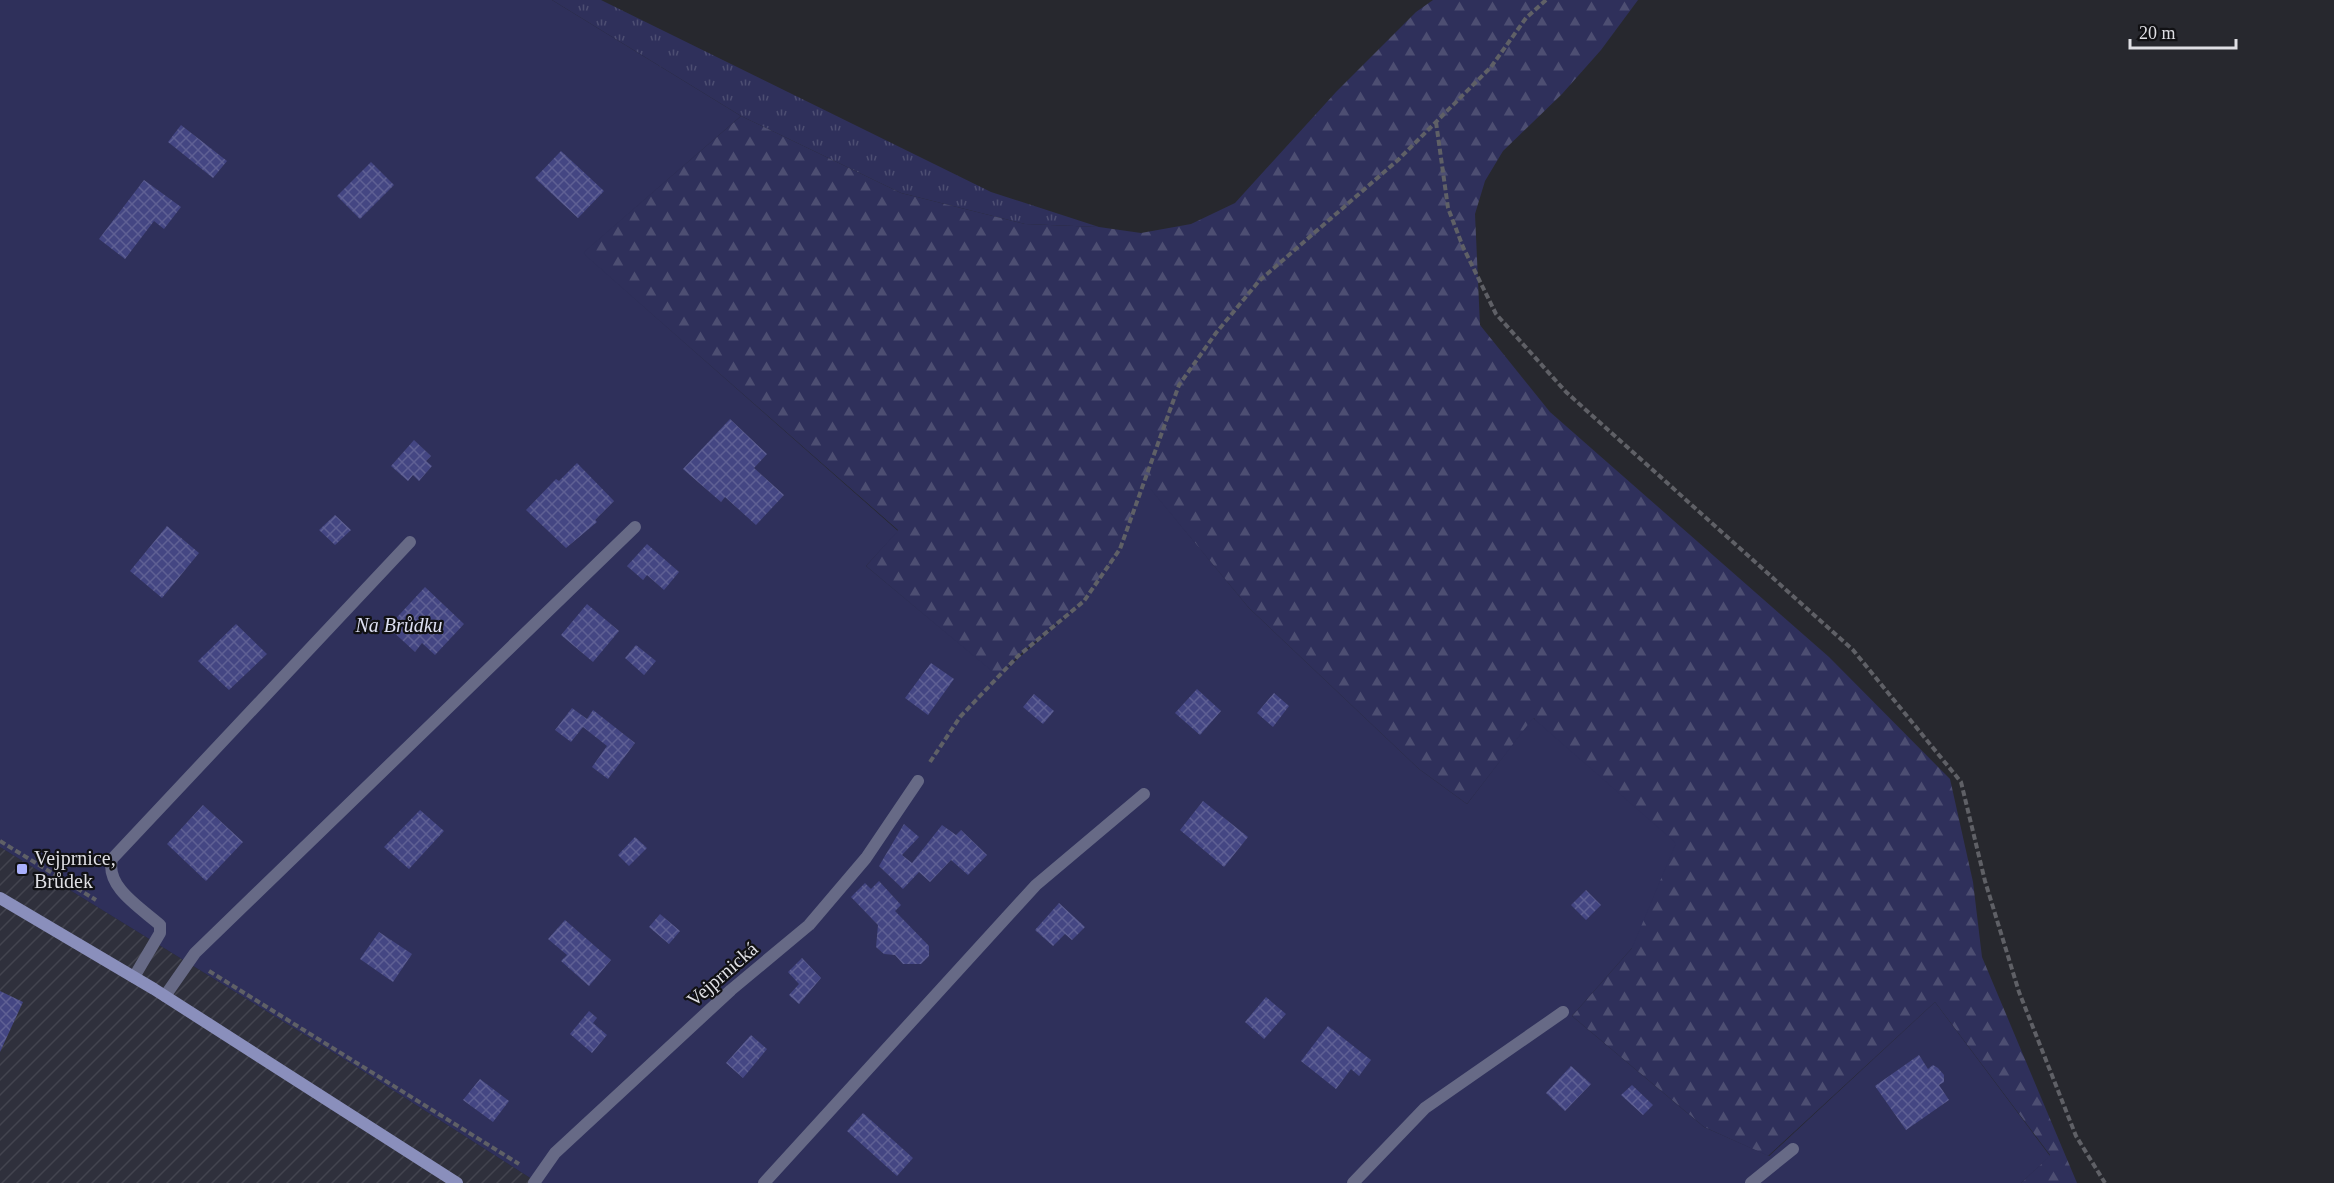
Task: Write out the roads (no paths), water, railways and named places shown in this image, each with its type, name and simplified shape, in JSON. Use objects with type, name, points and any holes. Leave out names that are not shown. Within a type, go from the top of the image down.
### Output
[{"type":"main road","points":[[0,898],[165,996],[457,1183]]},
{"type":"street","points":[[165,996],[195,953],[635,527]]},
{"type":"street","points":[[134,977],[160,933],[160,925],[112,881],[109,869],[111,859],[410,542]]},
{"type":"street","name":"Vejprnická","points":[[537,1180],[555,1153],[731,990],[809,925],[866,858],[918,781]]},
{"type":"street","points":[[764,1183],[1036,885],[1144,794]]},
{"type":"street","points":[[1353,1183],[1425,1108],[1563,1012]]},
{"type":"street","points":[[1751,1183],[1793,1149]]},
{"type":"place","name":"Vejprnice, Brůdek","points":[[22,869]]},
{"type":"park label","name":"Na Brůdku","points":[[399,625]]}]
